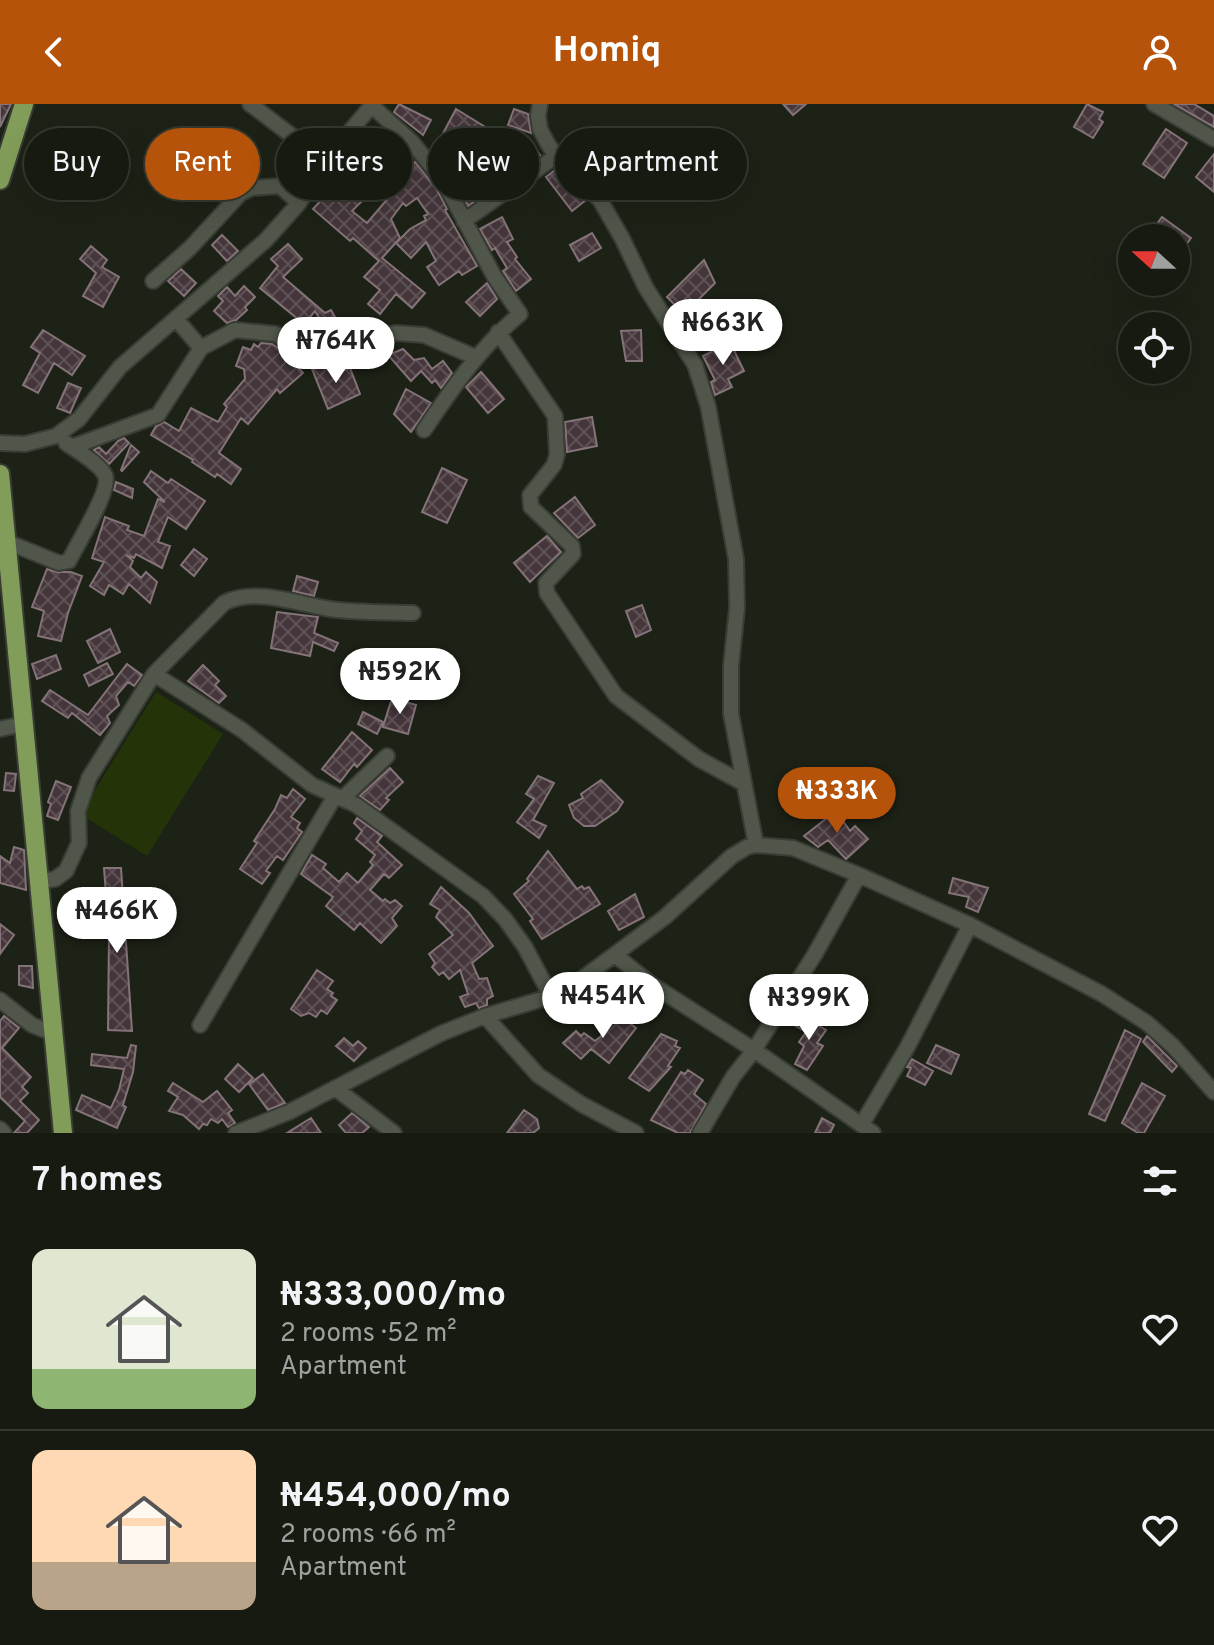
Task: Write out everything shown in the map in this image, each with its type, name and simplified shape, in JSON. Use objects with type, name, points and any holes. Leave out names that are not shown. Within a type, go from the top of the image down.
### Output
[{"type":"main road","points":[[0,180],[24,104]]},
{"type":"main road","points":[[0,474],[4,564],[63,1133]]},
{"type":"street","points":[[250,104],[282,128]]},
{"type":"street","points":[[540,104],[540,129],[555,154]]},
{"type":"street","points":[[1154,104],[1214,139]]},
{"type":"street","points":[[353,128],[372,105],[421,153],[444,182],[494,276],[520,314],[475,357],[424,430]]},
{"type":"street","points":[[464,221],[555,157]]},
{"type":"street","points":[[153,281],[190,248],[241,193],[252,188],[280,186],[299,203]]},
{"type":"street","points":[[0,443],[25,444],[56,436],[79,419],[120,367],[266,240],[301,200]]},
{"type":"street","points":[[600,200],[646,288],[695,365],[708,406],[736,559],[737,608],[731,666],[731,714],[756,845]]},
{"type":"street","points":[[176,319],[201,348]]},
{"type":"street","points":[[72,447],[158,415],[201,348],[235,330],[276,334],[310,358],[322,357],[375,337],[412,333],[424,335],[475,357]]},
{"type":"street","points":[[498,332],[555,416],[557,455],[554,465],[529,500],[531,507],[572,546],[573,554],[546,583],[547,593],[616,696],[699,759],[743,783]]},
{"type":"street","points":[[5,541],[59,563],[69,561],[105,494],[107,479],[103,471],[56,436]]},
{"type":"street","points":[[38,882],[55,879],[66,871],[79,843],[78,811],[89,778],[154,674],[224,603],[236,597],[290,600],[331,609],[413,613]]},
{"type":"street","points":[[154,674],[242,730],[312,785],[356,805],[483,896],[525,947],[552,998]]},
{"type":"street","points":[[0,729],[23,724]]},
{"type":"street","points":[[200,1025],[338,798],[387,756]]},
{"type":"street","points":[[236,1133],[289,1112],[442,1033],[485,1016],[563,993],[665,917],[732,856],[756,845],[793,848],[859,875],[970,925],[1102,994],[1147,1023],[1173,1046],[1214,1092]]},
{"type":"street","points":[[700,1133],[733,1077],[754,1050],[815,954],[859,875]]},
{"type":"street","points":[[615,955],[651,984],[754,1050],[869,1130],[970,925]]},
{"type":"street","points":[[0,1000],[32,1025],[52,1033]]},
{"type":"street","points":[[485,1016],[538,1075],[581,1104],[636,1133]]},
{"type":"street","points":[[335,1088],[394,1133]]},
{"type":"green space","points":[[156,692],[223,734],[147,856],[80,814]]},
{"type":"building","points":[[0,104],[11,104],[0,127]]},
{"type":"building","points":[[399,104],[431,120],[423,135],[394,112]]},
{"type":"building","points":[[783,104],[806,104],[793,115]]},
{"type":"building","points":[[1087,104],[1103,112],[1099,119],[1103,122],[1093,138],[1074,127]]},
{"type":"building","points":[[1174,104],[1194,104],[1214,116],[1214,127]]},
{"type":"building","points":[[456,109],[487,128],[446,128]]},
{"type":"building","points":[[514,109],[528,114],[530,128],[508,125]]},
{"type":"building","points":[[1166,129],[1187,143],[1164,178],[1143,164]]},
{"type":"building","points":[[1214,154],[1214,192],[1196,177]]},
{"type":"building","points":[[415,162],[428,178],[428,200],[442,200],[477,266],[462,275],[459,271],[439,285],[427,267],[436,261],[426,242],[411,258],[396,243],[410,229],[426,220],[424,216],[428,214],[417,198],[406,206],[403,203],[391,219],[400,238],[382,258],[425,293],[412,308],[396,294],[380,314],[368,304],[380,290],[364,277],[379,261],[313,209],[321,200],[363,200],[352,211],[367,223],[387,200],[412,200],[412,166]]},
{"type":"building","points":[[555,170],[555,189],[546,177]]},
{"type":"building","points":[[564,200],[586,200],[572,211]]},
{"type":"building","points":[[502,217],[513,239],[507,242],[517,257],[515,259],[531,279],[516,291],[503,271],[507,268],[480,229]]},
{"type":"building","points":[[1162,217],[1172,224],[1157,224]]},
{"type":"building","points":[[592,233],[601,248],[579,261],[570,245]]},
{"type":"building","points":[[222,235],[238,251],[227,261],[212,245]]},
{"type":"building","points":[[288,244],[302,259],[283,277],[325,313],[331,310],[343,331],[331,338],[315,311],[304,324],[260,288],[278,266],[271,259]]},
{"type":"building","points":[[91,246],[107,260],[102,267],[119,277],[103,307],[83,296],[96,273],[80,259]]},
{"type":"building","points":[[704,260],[715,283],[684,314],[667,297]]},
{"type":"building","points":[[181,269],[196,283],[184,296],[168,281]]},
{"type":"building","points":[[487,283],[497,299],[480,316],[466,302]]},
{"type":"building","points":[[244,286],[255,297],[245,307],[247,310],[227,323],[214,311],[223,301],[218,296],[227,287],[235,296]]},
{"type":"building","points":[[43,330],[85,356],[72,375],[54,363],[38,393],[23,385],[40,353],[31,347]]},
{"type":"building","points":[[641,330],[642,361],[626,361],[621,331]]},
{"type":"building","points":[[730,342],[744,371],[728,379],[732,387],[715,395],[711,382],[715,380],[703,356]]},
{"type":"building","points":[[261,343],[272,344],[286,353],[303,373],[280,393],[277,389],[248,424],[241,418],[219,453],[241,469],[231,484],[151,435],[156,426],[164,422],[179,431],[191,408],[218,422],[227,407],[224,404],[245,379],[244,369],[236,366],[243,347],[251,350],[254,344],[258,347]]},
{"type":"building","points":[[403,349],[414,360],[424,358],[432,369],[443,361],[452,373],[441,388],[421,371],[411,381],[388,355]]},
{"type":"building","points":[[335,364],[337,373],[350,368],[360,394],[328,409],[312,369]]},
{"type":"building","points":[[481,372],[504,399],[488,413],[466,387]]},
{"type":"building","points":[[68,383],[81,388],[70,413],[57,408]]},
{"type":"building","points":[[406,389],[431,403],[411,432],[394,414]]},
{"type":"building","points":[[592,417],[597,446],[567,452],[565,422]]},
{"type":"building","points":[[124,438],[129,443],[109,464],[94,450],[99,447],[106,454]]},
{"type":"building","points":[[131,445],[139,452],[122,471],[121,470]]},
{"type":"building","points":[[442,468],[467,480],[447,523],[422,512]]},
{"type":"building","points":[[151,471],[168,483],[171,479],[205,501],[186,529],[168,517],[158,542],[170,546],[162,568],[136,554],[134,558],[126,555],[133,561],[130,567],[141,578],[146,572],[157,582],[150,603],[129,584],[123,594],[109,585],[104,595],[90,586],[104,562],[92,558],[105,517],[129,526],[127,530],[144,536],[158,499],[165,502],[144,482]]},
{"type":"building","points":[[116,482],[133,489],[132,498],[114,490]]},
{"type":"building","points":[[575,497],[595,525],[578,538],[554,513]]},
{"type":"building","points":[[547,536],[561,552],[530,582],[514,563]]},
{"type":"building","points":[[194,549],[207,559],[194,576],[181,565]]},
{"type":"building","points":[[47,569],[82,576],[61,641],[38,636],[44,611],[32,607]]},
{"type":"building","points":[[297,576],[318,582],[314,596],[293,591]]},
{"type":"building","points":[[642,605],[651,630],[636,637],[626,611]]},
{"type":"building","points":[[277,612],[318,617],[314,633],[338,643],[334,651],[313,642],[310,656],[271,648]]},
{"type":"building","points":[[110,629],[120,652],[98,663],[87,641]]},
{"type":"building","points":[[56,655],[61,669],[37,679],[32,664]]},
{"type":"building","points":[[107,663],[113,674],[89,686],[84,675]]},
{"type":"building","points":[[127,664],[142,675],[134,686],[128,682],[116,696],[119,705],[107,716],[110,723],[100,735],[72,713],[68,718],[42,701],[50,690],[88,715]]},
{"type":"building","points":[[203,665],[219,681],[215,685],[226,696],[219,703],[188,681]]},
{"type":"building","points":[[392,698],[416,705],[408,734],[383,727]]},
{"type":"building","points":[[363,712],[383,722],[377,734],[358,724]]},
{"type":"building","points":[[352,732],[372,750],[357,767],[354,764],[340,782],[322,769]]},
{"type":"building","points":[[390,768],[403,782],[386,798],[389,800],[380,810],[360,796]]},
{"type":"building","points":[[6,773],[16,774],[14,791],[4,790]]},
{"type":"building","points":[[538,776],[554,783],[533,820],[546,826],[539,838],[517,822],[534,799],[526,794]]},
{"type":"building","points":[[601,780],[623,802],[617,811],[595,826],[584,826],[574,818],[569,805],[583,798],[581,794]]},
{"type":"building","points":[[56,781],[71,787],[58,820],[47,816],[51,804],[48,802]]},
{"type":"building","points":[[293,789],[305,799],[291,817],[300,823],[297,828],[302,832],[283,860],[277,856],[266,871],[270,873],[262,884],[240,869],[281,795],[287,798]]},
{"type":"building","points":[[836,811],[850,831],[855,826],[868,839],[846,859],[828,840],[818,847],[804,836]]},
{"type":"building","points":[[357,818],[382,836],[377,842],[402,865],[389,878],[384,874],[370,890],[383,901],[385,899],[390,903],[395,900],[402,906],[392,918],[397,926],[381,943],[360,923],[354,930],[326,906],[333,897],[301,874],[312,855],[326,864],[323,868],[339,882],[347,873],[358,883],[373,865],[370,862],[375,855],[356,839],[362,831],[354,823]]},
{"type":"building","points":[[14,847],[24,850],[26,890],[0,883],[0,856],[10,863]]},
{"type":"building","points":[[548,851],[577,889],[589,887],[600,904],[542,939],[530,921],[533,919],[514,894],[529,881],[527,879]]},
{"type":"building","points":[[104,868],[121,868],[132,1031],[108,1030],[109,934]]},
{"type":"building","points":[[953,878],[988,888],[978,912],[966,907],[969,897],[949,893]]},
{"type":"building","points":[[441,887],[469,913],[493,946],[472,963],[479,979],[487,978],[493,996],[487,999],[487,1005],[479,1008],[476,1003],[465,1007],[460,997],[468,994],[460,970],[449,979],[443,972],[439,975],[432,967],[435,963],[429,954],[453,935],[436,917],[440,910],[430,904]]},
{"type":"building","points":[[635,894],[644,917],[619,930],[608,911]]},
{"type":"building","points":[[0,924],[14,935],[0,954]]},
{"type":"building","points":[[19,966],[32,966],[33,988],[19,985]]},
{"type":"building","points":[[317,970],[333,981],[327,989],[337,1000],[327,1014],[321,1010],[316,1017],[309,1013],[301,1016],[291,1009]]},
{"type":"building","points":[[602,998],[612,1005],[608,1015],[596,1004]]},
{"type":"building","points":[[615,1012],[636,1028],[609,1063],[591,1049],[581,1059],[563,1043],[576,1031],[595,1041],[606,1032]]},
{"type":"building","points":[[801,1015],[826,1030],[817,1043],[823,1046],[807,1070],[795,1064],[804,1046],[799,1042],[806,1032],[794,1025]]},
{"type":"building","points":[[4,1016],[19,1028],[2,1048],[31,1077],[22,1087],[28,1093],[20,1101],[39,1120],[27,1133],[14,1133],[25,1121],[0,1097],[0,1021]]},
{"type":"building","points":[[1125,1030],[1141,1039],[1105,1121],[1089,1114]]},
{"type":"building","points":[[661,1034],[677,1041],[675,1046],[680,1048],[668,1066],[671,1067],[649,1091],[629,1078]]},
{"type":"building","points":[[1147,1036],[1177,1066],[1172,1072],[1143,1042]]},
{"type":"building","points":[[344,1038],[353,1046],[358,1041],[366,1048],[354,1061],[336,1046]]},
{"type":"building","points":[[131,1045],[136,1046],[133,1072],[123,1105],[126,1107],[117,1128],[76,1110],[82,1095],[111,1108],[124,1069],[91,1065],[92,1054],[127,1058]]},
{"type":"building","points":[[936,1045],[959,1055],[951,1074],[927,1063]]},
{"type":"building","points":[[912,1059],[933,1071],[925,1085],[907,1076],[911,1068],[907,1067]]},
{"type":"building","points":[[238,1064],[253,1078],[239,1092],[225,1079]]},
{"type":"building","points":[[688,1070],[703,1080],[694,1094],[706,1104],[690,1133],[678,1133],[651,1120],[681,1072],[685,1074]]},
{"type":"building","points":[[263,1074],[285,1103],[268,1110],[249,1084]]},
{"type":"building","points":[[173,1083],[203,1102],[217,1091],[232,1110],[228,1113],[235,1123],[228,1127],[222,1119],[218,1123],[211,1119],[199,1129],[183,1115],[169,1111],[178,1097],[168,1091]]},
{"type":"building","points":[[1142,1083],[1165,1096],[1144,1133],[1138,1133],[1122,1123]]},
{"type":"building","points":[[524,1110],[537,1119],[539,1128],[533,1133],[507,1133]]},
{"type":"building","points":[[352,1113],[369,1127],[362,1133],[346,1133],[339,1125]]},
{"type":"building","points":[[311,1118],[321,1133],[287,1133]]},
{"type":"building","points":[[822,1118],[834,1125],[830,1133],[815,1133]]}]
